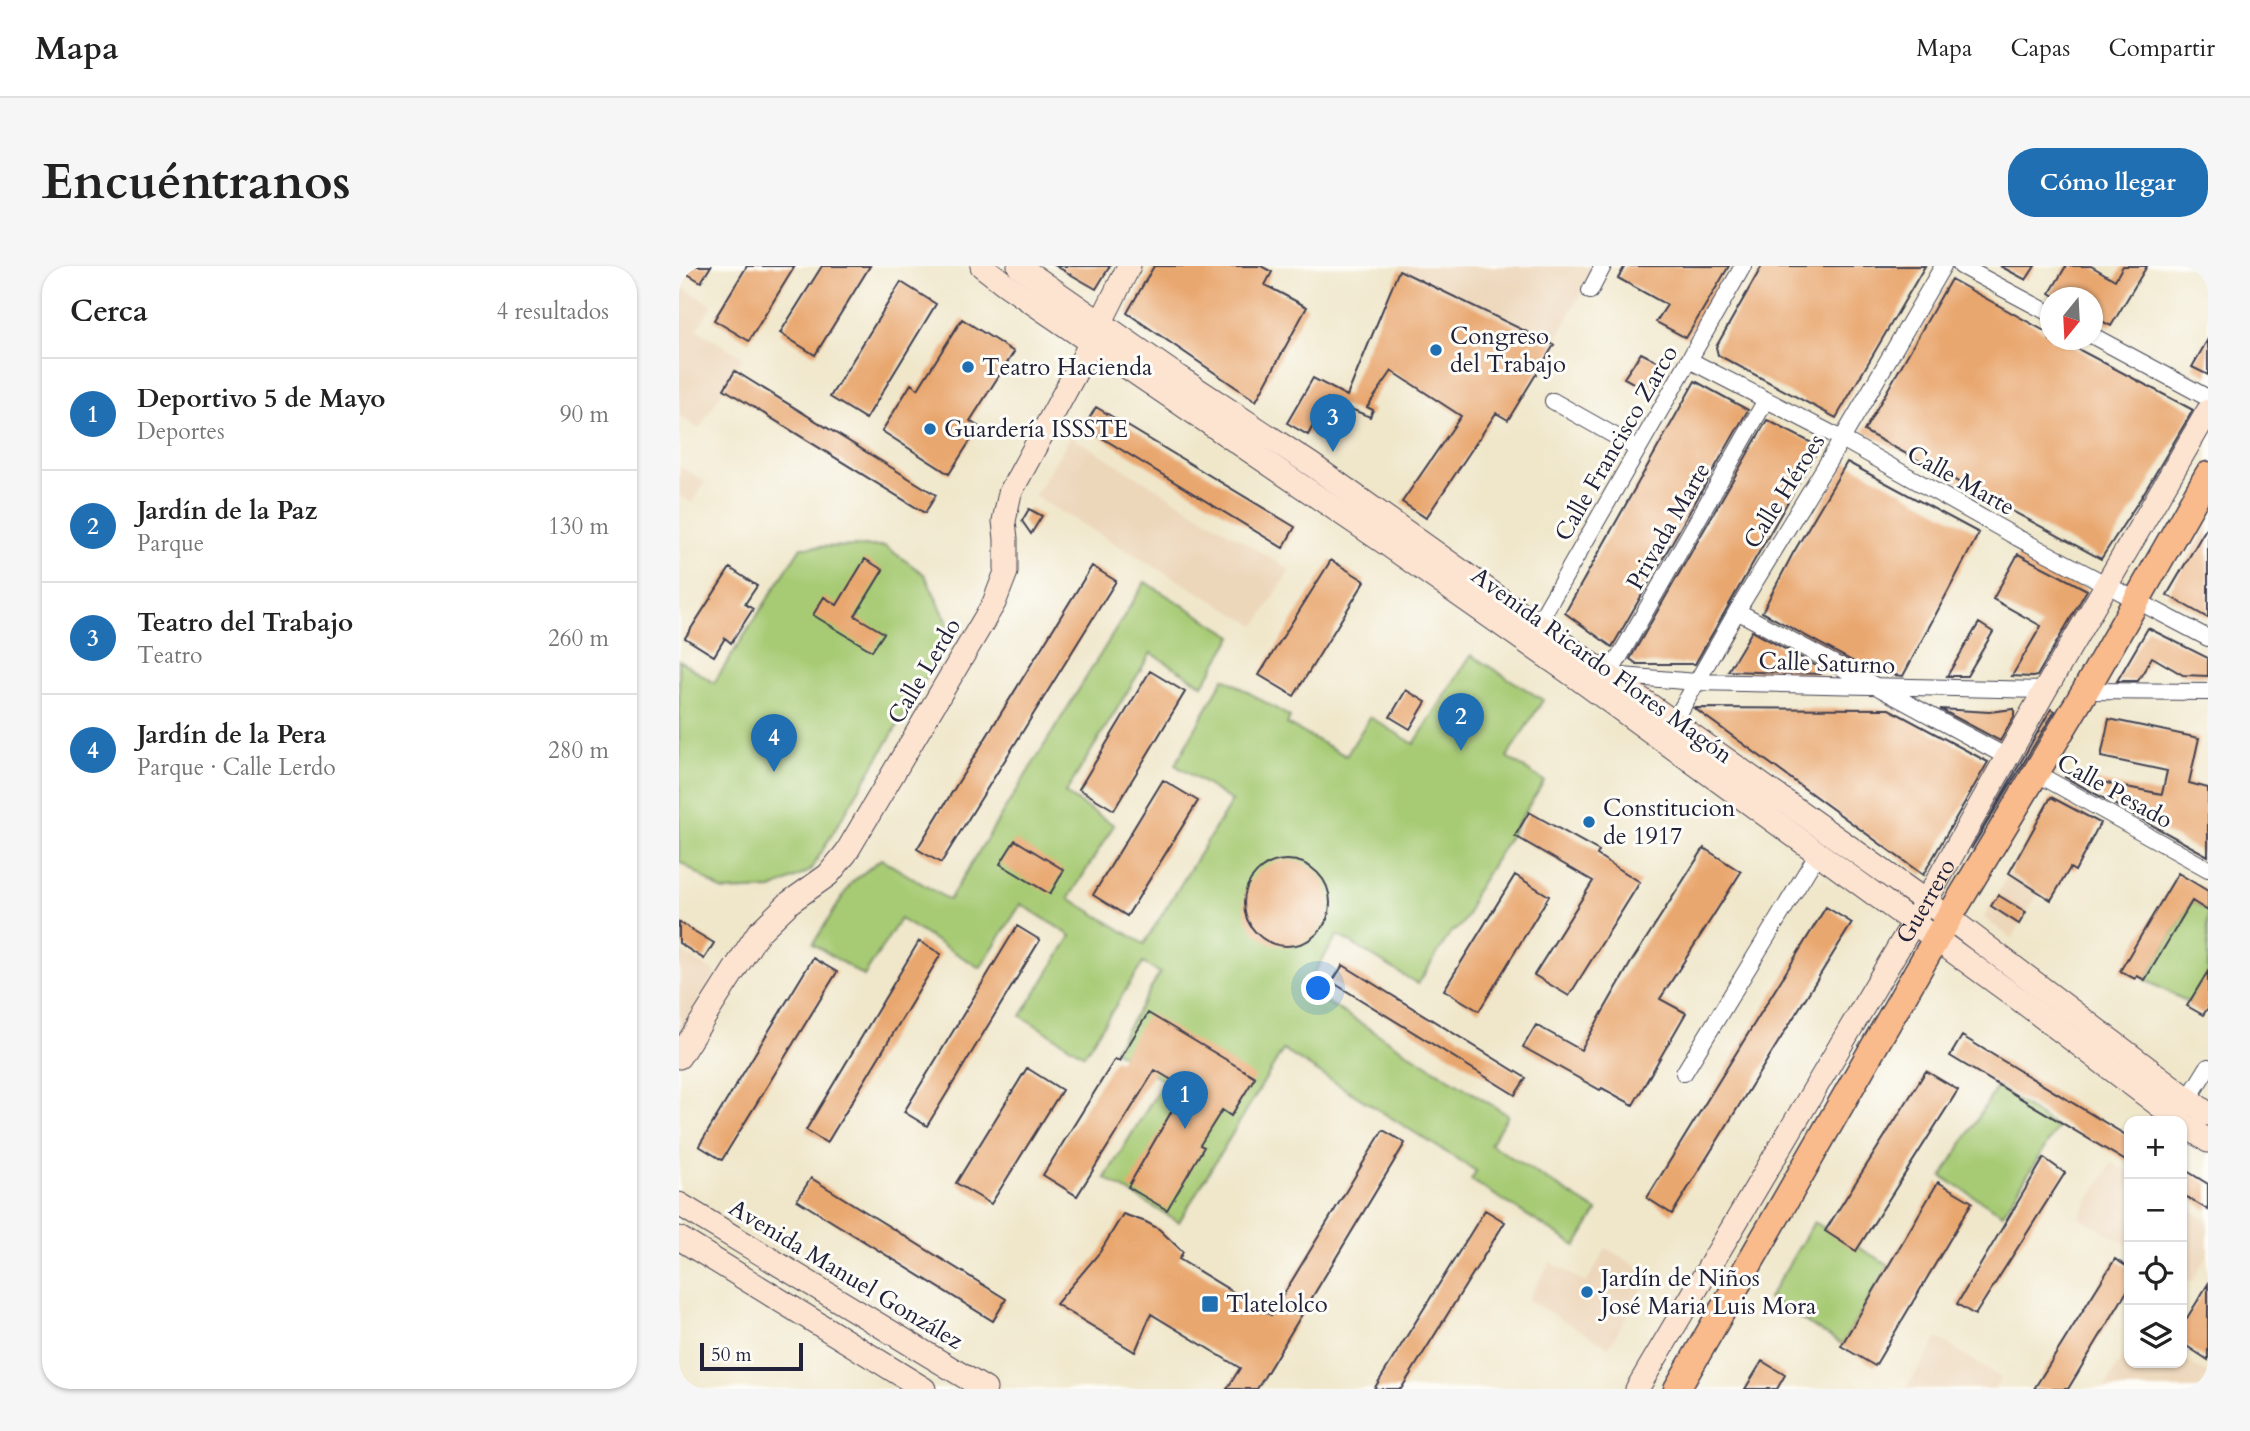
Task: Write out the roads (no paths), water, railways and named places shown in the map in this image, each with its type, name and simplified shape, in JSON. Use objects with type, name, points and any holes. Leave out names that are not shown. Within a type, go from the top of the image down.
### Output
[{"type":"main road","name":"Avenida Ricardo Flores Magón","points":[[982,266],[1005,284],[1095,332]]},
{"type":"main road","name":"Avenida Ricardo Flores Magón","points":[[1019,266],[1095,332],[1388,545],[1532,634],[1609,676],[1669,732],[1818,853],[1913,923],[1943,929]]},
{"type":"main road","name":"Calle Lerdo","points":[[679,1057],[758,933],[790,902],[828,875],[846,853],[994,604],[1006,572],[1004,522],[1010,493],[1028,464],[1129,266]]},
{"type":"main road","name":"Guerrero","points":[[1637,1389],[1926,901],[2045,690],[2208,411]]},
{"type":"main road","name":"Guerrero","points":[[1677,1389],[1943,929],[2085,691],[2208,475]]},
{"type":"main road","name":"Avenida Ricardo Flores Magón","points":[[1532,634],[1669,732],[1926,901],[1943,929],[2188,1108],[2208,1114]]},
{"type":"main road","points":[[1873,893],[1888,893],[1892,884],[1890,877]]},
{"type":"main road","name":"Avenida Ricardo Flores Magón","points":[[2188,1108],[2208,1141]]},
{"type":"main road","name":"Avenida Manuel González","points":[[679,1204],[975,1386]]},
{"type":"main road","points":[[679,1238],[924,1389]]},
{"type":"street","points":[[1590,291],[1603,266]]},
{"type":"street","name":"Calle Francisco Zarco","points":[[1532,634],[1691,361],[1743,266]]},
{"type":"street","name":"Calle Héroes","points":[[1669,732],[1737,611],[1943,266]]},
{"type":"street","points":[[1961,266],[2040,309]]},
{"type":"street","points":[[2103,342],[2208,398]]},
{"type":"street","name":"Calle Marte","points":[[1691,361],[1842,439],[2018,538],[2208,638]]},
{"type":"street","name":"Privada Marte","points":[[1609,676],[1766,400]]},
{"type":"street","points":[[1553,401],[1638,449]]},
{"type":"street","points":[[1737,611],[2007,757]]},
{"type":"street","name":"Calle Saturno","points":[[1609,676],[1878,688],[2045,690]]},
{"type":"street","points":[[2085,691],[2208,692]]},
{"type":"street","name":"Calle Pesado","points":[[2036,773],[2208,869]]},
{"type":"street","points":[[1684,1073],[1818,853]]},
{"type":"street","points":[[2188,1108],[2208,1067]]},
{"type":"place","name":"Congreso del Trabajo","points":[[1436,350]]},
{"type":"place","name":"Teatro Hacienda","points":[[968,367]]},
{"type":"place","name":"Guardería ISSSTE","points":[[930,429]]},
{"type":"place","name":"Teatro del Trabajo","points":[[1333,452]]},
{"type":"place","name":"Jardín de la Paz","points":[[1461,751]]},
{"type":"place","name":"Jardín de la Pera","points":[[774,772]]},
{"type":"place","name":"Constitucion de 1917","points":[[1589,822]]},
{"type":"place","name":"Deportivo 5 de Mayo","points":[[1185,1129]]},
{"type":"place","name":"Jardín de Niños José Maria Luis Mora","points":[[1587,1292]]},
{"type":"place","name":"Tlatelolco","points":[[1210,1304]]}]
